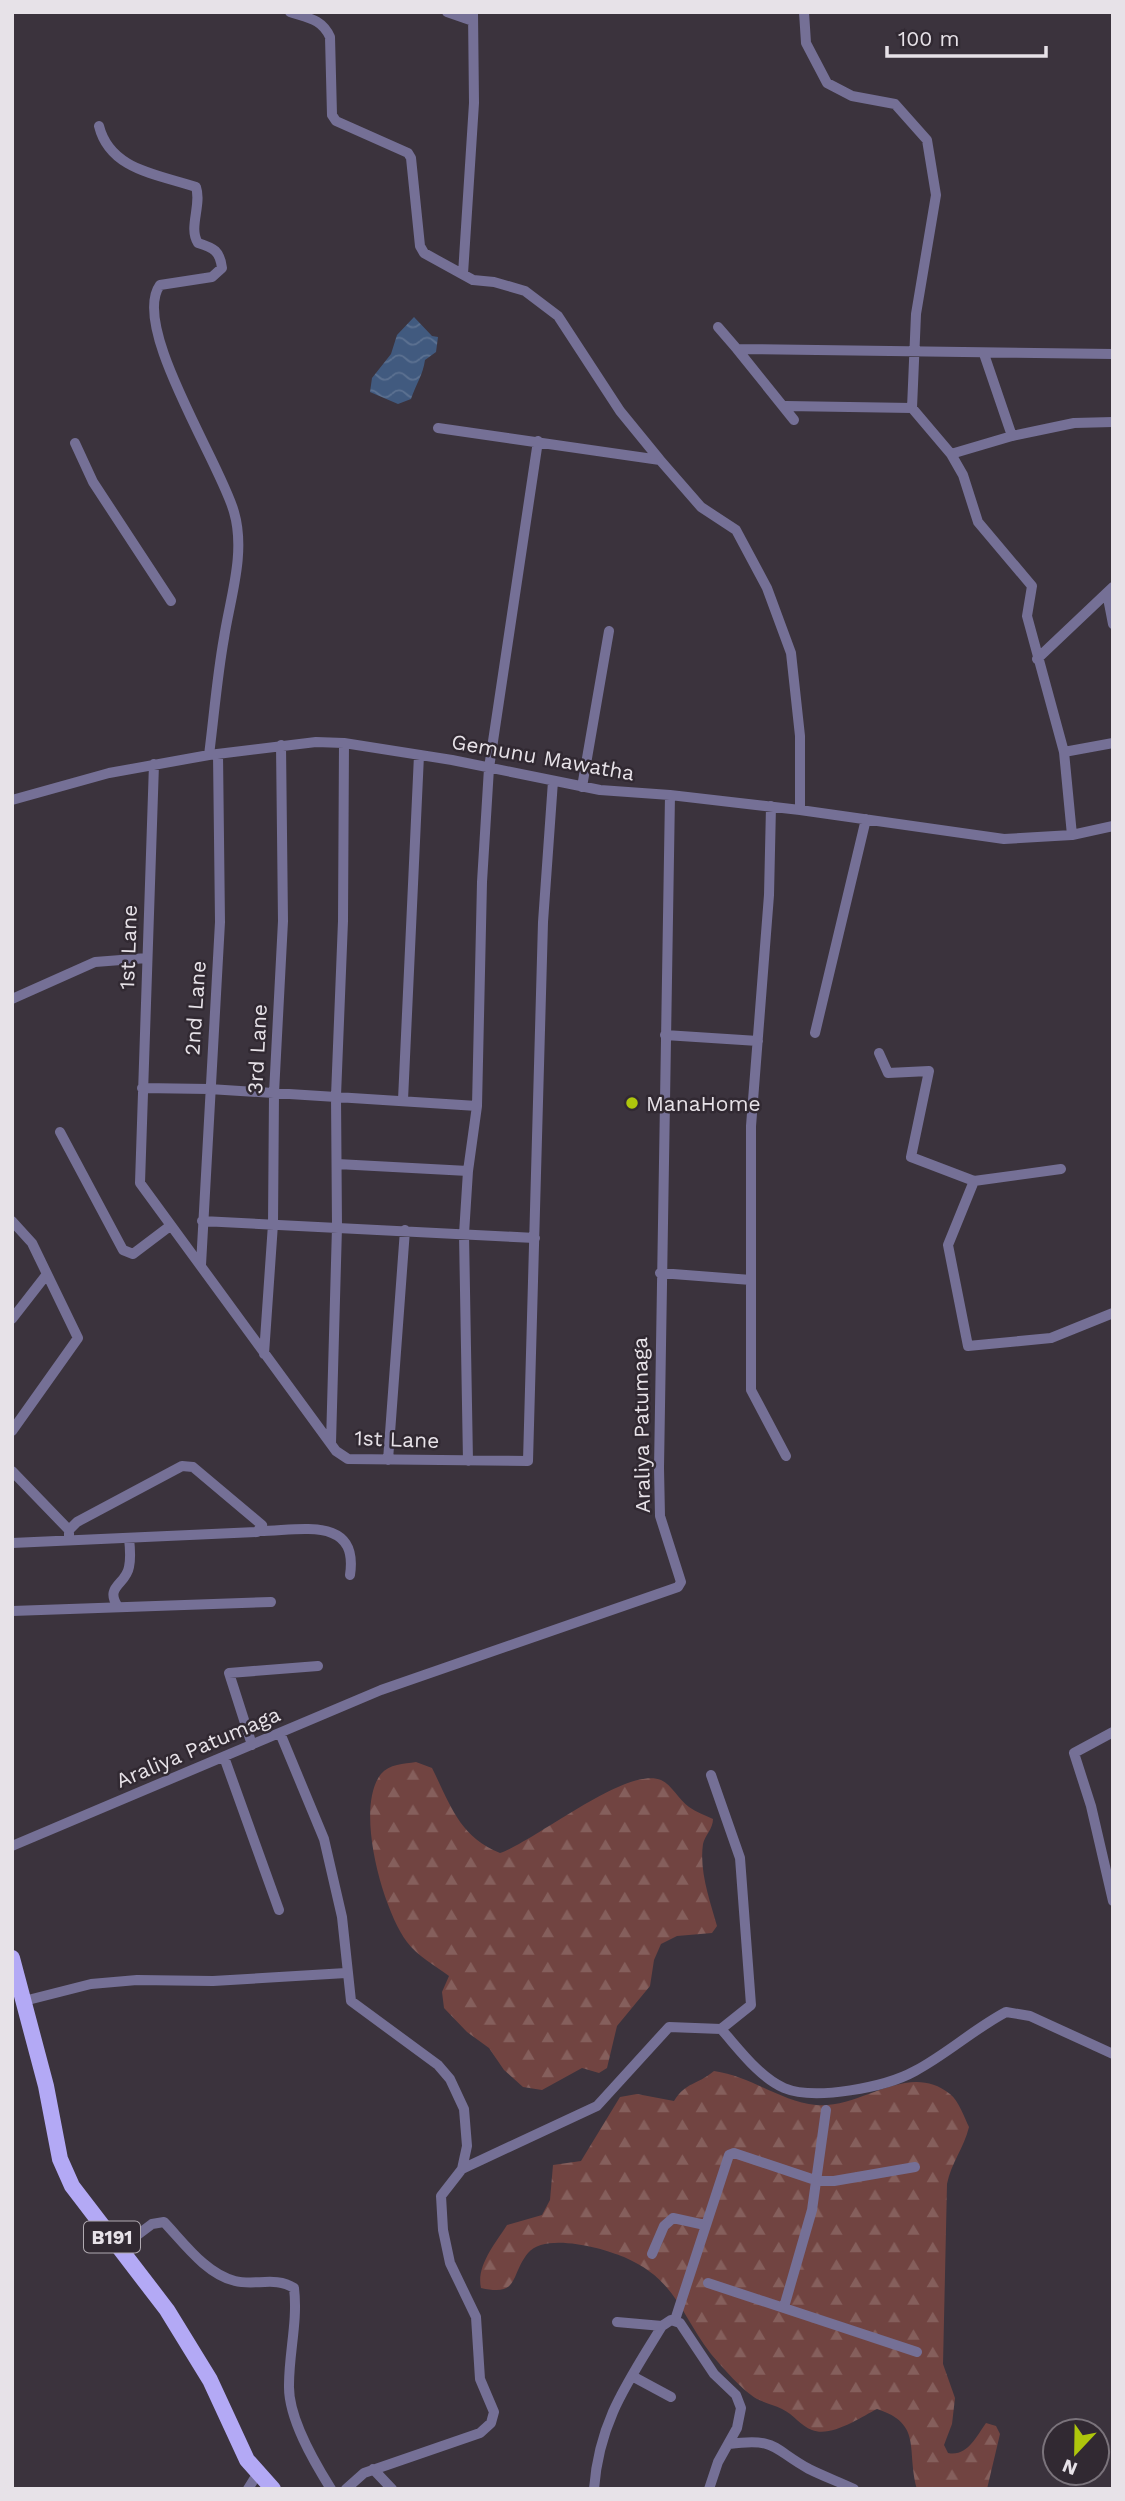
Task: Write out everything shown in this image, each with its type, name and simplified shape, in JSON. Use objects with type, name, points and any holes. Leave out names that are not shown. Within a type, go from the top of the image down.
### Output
[{"type":"main road","name":"B191","points":[[12,1958],[60,2159],[72,2186],[167,2310],[196,2357],[247,2460],[273,2489]]},
{"type":"street","points":[[290,12],[317,20],[325,26],[330,37],[332,115],[336,121],[408,153],[414,164],[421,246],[424,253],[473,280],[509,285],[545,303],[558,316],[620,411],[660,460],[702,507],[736,530],[767,588],[791,653],[796,696],[800,810]]},
{"type":"street","points":[[447,12],[473,16],[474,103],[463,274]]},
{"type":"street","points":[[804,12],[806,43],[827,83],[852,96],[894,104],[927,140],[936,195],[916,314],[912,408],[951,454],[963,475],[978,522],[1032,586],[1027,616],[1064,752],[1072,835]]},
{"type":"street","name":"2nd Lane","points":[[99,126],[103,144],[119,161],[196,187],[199,196],[194,237],[198,243],[214,248],[221,256],[222,268],[212,277],[160,285],[154,292],[152,305],[160,346],[234,512],[236,574],[223,640],[214,754],[220,922],[201,1265]]},
{"type":"street","points":[[718,327],[786,406],[794,420]]},
{"type":"street","points":[[737,349],[1113,354]]},
{"type":"street","points":[[984,354],[1012,436]]},
{"type":"street","points":[[786,406],[912,408]]},
{"type":"street","points":[[951,454],[1012,436],[1074,423],[1113,422]]},
{"type":"street","points":[[438,428],[660,460]]},
{"type":"street","points":[[468,1461],[464,1234],[468,1171],[477,1106],[482,881],[489,768],[538,441]]},
{"type":"street","points":[[75,443],[93,482],[171,601]]},
{"type":"street","points":[[1037,659],[1110,590]]},
{"type":"street","points":[[1110,590],[1113,624]]},
{"type":"street","points":[[582,787],[609,631]]},
{"type":"street","points":[[331,1443],[337,1227],[336,1096],[343,920],[344,743]]},
{"type":"street","name":"Gemunu Mawatha","points":[[12,800],[109,773],[155,764],[281,745],[344,743],[582,787],[771,806],[1004,839],[1072,835],[1113,826]]},
{"type":"street","points":[[1064,752],[1113,743]]},
{"type":"street","name":"3rd Lane","points":[[264,1354],[273,1224],[274,1093],[283,921],[281,745]]},
{"type":"street","points":[[403,1100],[419,755]]},
{"type":"street","name":"1st Lane","points":[[155,764],[140,1183],[331,1443],[348,1459],[528,1461],[543,922],[552,781]]},
{"type":"street","name":"Araliya Patumaga","points":[[12,1846],[393,1686],[678,1587],[681,1582],[660,1516],[660,1273],[670,795]]},
{"type":"street","points":[[771,806],[769,895],[751,1126],[751,1390],[786,1456]]},
{"type":"street","points":[[815,1033],[866,819]]},
{"type":"street","points":[[12,999],[95,962],[147,958]]},
{"type":"street","points":[[665,1035],[758,1041]]},
{"type":"street","points":[[879,1053],[888,1073],[929,1071],[911,1157],[974,1181],[1062,1169]]},
{"type":"street","points":[[142,1088],[209,1089],[477,1106]]},
{"type":"street","points":[[60,1132],[123,1250],[133,1254],[170,1226]]},
{"type":"street","points":[[337,1164],[468,1171]]},
{"type":"street","points":[[974,1181],[948,1245],[968,1346],[1051,1338],[1113,1313]]},
{"type":"street","points":[[202,1220],[535,1238]]},
{"type":"street","points":[[12,1221],[32,1243],[78,1338],[12,1431]]},
{"type":"street","points":[[388,1460],[405,1230]]},
{"type":"street","points":[[660,1273],[751,1280]]},
{"type":"street","points":[[12,1319],[47,1274]]},
{"type":"street","points":[[69,1535],[77,1522],[182,1466],[193,1467],[259,1520],[260,1531]]},
{"type":"street","points":[[12,1471],[69,1535]]},
{"type":"street","points":[[12,1543],[69,1535],[129,1538],[330,1530],[343,1537],[352,1562],[350,1575]]},
{"type":"street","points":[[118,1607],[112,1599],[113,1590],[129,1568],[129,1538]]},
{"type":"street","points":[[12,1611],[271,1602]]},
{"type":"street","points":[[252,1745],[229,1673],[318,1666]]},
{"type":"street","points":[[1113,1732],[1074,1753],[1091,1806],[1113,1901]]},
{"type":"street","points":[[280,1733],[324,1839],[342,1917],[351,2001],[416,2046],[438,2065],[464,2109],[467,2146],[462,2169],[441,2196],[443,2230],[450,2263],[476,2317],[480,2379],[494,2417],[480,2433],[373,2469],[355,2479],[346,2489]]},
{"type":"street","points":[[224,1757],[279,1910]]},
{"type":"street","points":[[462,2169],[597,2106],[669,2027],[721,2029],[751,2005],[740,1858],[711,1775]]},
{"type":"street","points":[[19,1995],[102,1983],[212,1981],[346,1973]]},
{"type":"street","points":[[721,2029],[767,2078],[784,2088],[808,2094],[862,2088],[914,2072],[1006,2012],[1030,2016],[1112,2050]]},
{"type":"street","points":[[784,2307],[818,2181],[826,2110]]},
{"type":"street","points":[[617,2322],[662,2326],[675,2320],[725,2160],[734,2153],[818,2181],[834,2181],[915,2167]]},
{"type":"street","points":[[652,2254],[664,2226],[673,2218],[705,2225]]},
{"type":"street","points":[[120,2248],[152,2224],[164,2222],[213,2272],[252,2284],[285,2282],[294,2288],[296,2305],[289,2388],[312,2460],[331,2489]]},
{"type":"street","points":[[708,2283],[917,2352]]},
{"type":"street","points":[[675,2320],[714,2374],[736,2395],[741,2408],[709,2489]]},
{"type":"street","points":[[594,2489],[603,2432],[662,2326]]},
{"type":"street","points":[[632,2376],[671,2397]]},
{"type":"street","points":[[729,2444],[758,2441],[783,2450],[807,2468],[854,2489]]},
{"type":"street","points":[[373,2469],[392,2489]]},
{"type":"street","points":[[248,2489],[258,2473]]},
{"type":"green space","points":[[416,1762],[432,1768],[465,1829],[486,1846],[500,1853],[604,1794],[646,1779],[665,1782],[689,1807],[713,1819],[702,1854],[706,1886],[717,1926],[712,1933],[677,1936],[661,1944],[654,1960],[650,1986],[617,2026],[607,2068],[599,2073],[582,2068],[542,2090],[523,2087],[504,2070],[489,2048],[467,2032],[444,2008],[442,1992],[449,1976],[416,1952],[398,1927],[381,1884],[371,1834],[373,1790],[381,1774],[392,1766]]},
{"type":"green space","points":[[714,2071],[740,2078],[790,2099],[816,2105],[833,2104],[884,2088],[918,2082],[934,2085],[950,2094],[956,2101],[969,2127],[947,2184],[943,2364],[955,2398],[952,2424],[944,2445],[948,2453],[961,2452],[970,2445],[986,2423],[996,2426],[1000,2434],[987,2489],[917,2489],[907,2430],[891,2415],[877,2409],[846,2426],[820,2432],[808,2428],[782,2409],[757,2399],[711,2354],[667,2287],[642,2266],[624,2257],[589,2246],[547,2244],[528,2253],[508,2287],[493,2290],[481,2288],[484,2263],[507,2225],[542,2215],[550,2200],[553,2165],[581,2161],[620,2097],[637,2094],[674,2101],[683,2090]]},
{"type":"water","points":[[414,317],[432,336],[438,337],[436,352],[425,360],[411,399],[398,404],[370,392],[372,378],[391,354],[397,335]]},
{"type":"place","name":"ManaHome","points":[[632,1103]]}]
